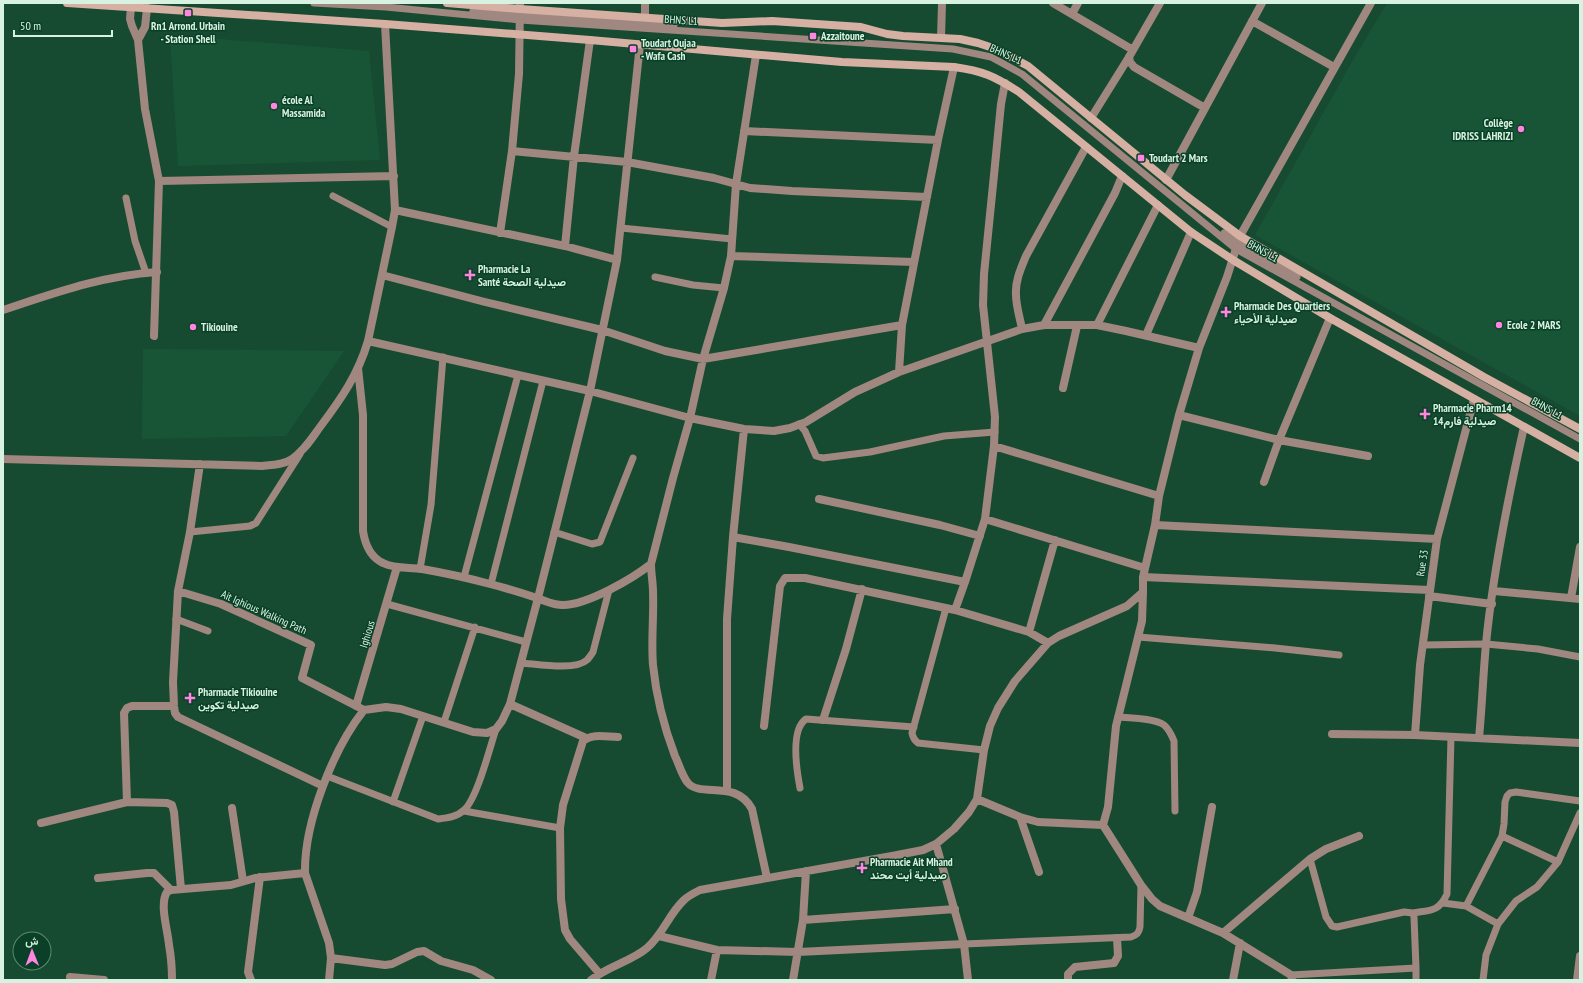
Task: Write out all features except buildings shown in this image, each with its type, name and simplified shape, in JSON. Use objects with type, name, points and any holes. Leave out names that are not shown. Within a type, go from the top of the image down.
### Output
[{"type":"street","points":[[66,3],[520,34],[842,62],[954,67],[972,69],[990,74],[1019,92],[1191,232],[1233,260],[1330,318],[1580,458]]},
{"type":"street","points":[[447,3],[520,12],[722,23],[772,21],[861,27],[887,34],[941,38],[978,43],[996,49],[1028,66],[1189,199],[1238,243],[1580,429]]},
{"type":"street","points":[[645,3],[645,18]]},
{"type":"street","points":[[941,38],[942,3]]},
{"type":"street","points":[[1053,3],[1131,53]]},
{"type":"street","points":[[1072,14],[1078,3]]},
{"type":"street","points":[[1091,118],[1160,3]]},
{"type":"street","points":[[1166,180],[1262,3]]},
{"type":"street","points":[[1291,978],[1223,933],[1160,906],[1141,885],[1103,826],[1108,807],[1116,726],[1142,622],[1143,577],[1155,525],[1159,496],[1199,348],[1233,260],[1238,243],[1334,67],[1371,3]]},
{"type":"street","points":[[131,7],[130,19],[138,40],[145,109],[159,181],[154,336]]},
{"type":"street","points":[[138,40],[145,27],[147,8]]},
{"type":"street","points":[[500,233],[512,151],[519,74],[520,12]]},
{"type":"street","points":[[1252,21],[1334,67]]},
{"type":"street","points":[[3,459],[262,466],[278,464],[291,460],[301,452],[345,393],[358,368],[368,341],[392,227],[394,210],[394,176],[385,24]]},
{"type":"street","points":[[565,246],[574,156],[590,40]]},
{"type":"street","points":[[360,708],[386,707],[444,722],[473,732],[487,733],[496,729],[502,721],[510,704],[590,392],[617,260],[622,228],[627,162],[640,44]]},
{"type":"street","points":[[1131,53],[1130,62],[1134,67],[1205,108]]},
{"type":"street","points":[[756,55],[736,184],[731,256],[724,288],[703,359],[690,418],[672,478],[650,564],[653,591],[653,664],[664,723],[673,749],[686,781],[690,785],[696,788],[727,791],[743,797],[752,810],[767,878]]},
{"type":"street","points":[[899,372],[902,325],[938,140],[954,67]]},
{"type":"street","points":[[950,609],[965,582],[985,519],[994,446],[995,417],[983,305],[984,274],[1001,104],[1005,83]]},
{"type":"street","points":[[744,131],[938,140]]},
{"type":"street","points":[[1022,329],[1015,296],[1016,285],[1020,272],[1026,256],[1086,147]]},
{"type":"street","points":[[512,151],[627,162],[714,178],[750,188],[927,197]]},
{"type":"street","points":[[159,181],[394,176]]},
{"type":"street","points":[[1044,325],[1115,193],[1122,176]]},
{"type":"street","points":[[1096,326],[1158,205]]},
{"type":"street","points":[[394,210],[565,246],[617,260]]},
{"type":"street","points":[[1146,335],[1191,232]]},
{"type":"street","points":[[731,256],[914,262]]},
{"type":"street","points":[[3,310],[87,282],[110,277],[157,272]]},
{"type":"street","points":[[382,275],[485,302],[602,330],[665,351],[703,359],[902,325]]},
{"type":"street","points":[[1264,482],[1279,440],[1330,318]]},
{"type":"street","points":[[368,341],[590,392],[690,418],[744,429],[774,431],[790,428],[799,424],[854,392],[899,372],[1022,329],[1044,325],[1096,326],[1146,335],[1199,348]]},
{"type":"street","points":[[1063,388],[1077,326]]},
{"type":"street","points":[[358,368],[363,415],[363,531],[365,543],[370,553],[382,563],[397,567],[420,569],[492,584],[553,604],[563,605],[574,604],[609,590],[639,573],[650,564]]},
{"type":"street","name":"Rue 33","points":[[1415,735],[1422,645],[1436,539],[1474,399]]},
{"type":"street","points":[[1180,415],[1279,440],[1368,456]]},
{"type":"street","points":[[1479,738],[1486,644],[1509,494],[1524,427]]},
{"type":"street","points":[[727,791],[727,619],[732,537],[744,429]]},
{"type":"street","points":[[994,446],[1159,496]]},
{"type":"street","points":[[200,464],[190,532],[178,591],[173,682],[175,713],[178,717],[323,786]]},
{"type":"street","points":[[819,499],[925,521],[980,536]]},
{"type":"street","points":[[985,519],[1145,568]]},
{"type":"street","points":[[1155,525],[1436,539]]},
{"type":"street","points":[[732,537],[965,582]]},
{"type":"street","points":[[1029,632],[1056,540]]},
{"type":"street","points":[[1570,598],[1580,547]]},
{"type":"street","name":"Ighious","points":[[305,873],[308,838],[323,786],[360,708],[397,567]]},
{"type":"street","points":[[1143,577],[1429,593],[1492,604]]},
{"type":"street","points":[[764,726],[780,586],[785,578],[805,578],[950,609],[1029,632],[1048,643]]},
{"type":"street","points":[[823,720],[846,649],[862,589]]},
{"type":"street","name":"Ait Ighious Walking Path","points":[[178,591],[221,604],[311,645],[302,678],[360,708]]},
{"type":"street","points":[[1494,591],[1580,599]]},
{"type":"street","points":[[591,980],[599,973],[646,950],[659,936],[674,910],[685,898],[700,890],[923,850],[936,844],[969,812],[977,799],[984,750],[990,726],[998,708],[1015,681],[1048,643],[1059,636],[1127,606],[1143,592]]},
{"type":"street","points":[[510,704],[586,738]]},
{"type":"street","points":[[127,802],[124,713],[127,708],[132,706],[174,706]]},
{"type":"street","points":[[1332,734],[1415,735],[1580,743]]},
{"type":"street","points":[[599,973],[570,939],[565,930],[561,899],[560,828],[563,805],[583,741],[586,738],[593,736],[618,738]]},
{"type":"street","points":[[977,799],[1038,822],[1103,826]]},
{"type":"street","points":[[41,823],[127,802],[167,803],[172,805],[180,889]]},
{"type":"street","points":[[1188,918],[1197,892],[1212,807]]},
{"type":"street","points":[[232,808],[243,881]]},
{"type":"street","points":[[1020,816],[1039,872]]},
{"type":"street","points":[[1223,933],[1310,859],[1326,849],[1359,836]]},
{"type":"street","points":[[936,844],[964,944],[968,980]]},
{"type":"street","points":[[793,980],[802,920],[806,871]]},
{"type":"street","points":[[98,878],[154,873],[171,890]]},
{"type":"street","points":[[172,980],[170,945],[164,898],[167,892],[180,889],[231,885],[260,877],[305,873],[329,943],[331,958],[329,980]]},
{"type":"street","points":[[251,980],[248,972],[260,877]]},
{"type":"street","points":[[802,920],[954,909]]},
{"type":"street","points":[[659,936],[717,950],[798,952],[964,944]]},
{"type":"street","points":[[1068,980],[1068,974],[1075,967],[1114,963],[1118,956],[1117,938]]},
{"type":"street","points":[[1233,980],[1240,943]]},
{"type":"street","points":[[711,980],[717,950]]},
{"type":"street","points":[[331,958],[385,965],[392,964],[416,952],[424,951],[441,961],[473,970],[492,980]]},
{"type":"street","points":[[1577,980],[1580,956]]},
{"type":"street","points":[[70,977],[104,980]]},
{"type":"lane","name":"BHNS L1","points":[[314,3],[520,12]]},
{"type":"lane","name":"BHNS L1","points":[[377,3],[520,12],[953,49],[991,57],[1022,74],[1238,243],[1580,437]]},
{"type":"lane","points":[[333,196],[392,227]]},
{"type":"lane","points":[[126,198],[135,241],[146,273]]},
{"type":"lane","points":[[622,228],[732,239]]},
{"type":"lane","points":[[655,277],[693,285],[724,288]]},
{"type":"lane","points":[[420,569],[431,505],[442,357]]},
{"type":"lane","points":[[464,578],[518,375]]},
{"type":"lane","points":[[492,584],[543,381]]},
{"type":"lane","points":[[799,424],[805,431],[816,456],[823,458],[870,452],[944,436],[995,432]]},
{"type":"lane","points":[[190,532],[250,526],[256,523],[301,452]]},
{"type":"lane","points":[[554,532],[592,544],[600,542],[633,458]]},
{"type":"lane","points":[[521,663],[565,666],[579,664],[588,660],[593,652],[609,590]]},
{"type":"lane","points":[[387,604],[526,642]]},
{"type":"lane","points":[[950,609],[914,727],[913,736],[914,740],[918,743],[984,750]]},
{"type":"lane","points":[[176,619],[208,632]]},
{"type":"lane","points":[[444,722],[475,628]]},
{"type":"lane","points":[[1138,637],[1275,648],[1339,655]]},
{"type":"lane","points":[[1422,645],[1486,644],[1538,649],[1580,657]]},
{"type":"lane","points":[[393,802],[423,716]]},
{"type":"lane","points":[[1118,717],[1155,721],[1164,725],[1170,732],[1174,741],[1175,811]]},
{"type":"lane","points":[[800,788],[795,755],[800,727],[802,722],[806,719],[914,727]]},
{"type":"lane","points":[[327,776],[438,819],[448,818],[464,811],[469,805],[496,729]]},
{"type":"lane","points":[[1310,859],[1326,917],[1332,926],[1337,927],[1404,912],[1413,913],[1436,908],[1443,903],[1447,894],[1451,737]]},
{"type":"lane","points":[[1466,906],[1502,836],[1505,802],[1510,793],[1580,801]]},
{"type":"lane","points":[[464,811],[560,828]]},
{"type":"lane","points":[[1483,980],[1486,955],[1498,924],[1516,901],[1537,887],[1558,862],[1580,813]]},
{"type":"lane","points":[[1502,836],[1558,862]]},
{"type":"lane","points":[[964,944],[1048,942],[1092,938],[1131,937],[1139,932],[1141,885]]},
{"type":"lane","points":[[1443,903],[1466,906],[1498,924]]},
{"type":"lane","points":[[1413,913],[1416,980]]},
{"type":"lane","points":[[1291,978],[1416,968]]},
{"type":"shaded area","name":"Ecole 2 MARS","points":[[1387,3],[1580,3],[1580,416],[1255,235],[1349,67]]},
{"type":"shaded area","name":"école Al Massamida","points":[[170,35],[369,51],[380,160],[178,166]]},
{"type":"shaded area","points":[[143,349],[344,351],[286,436],[142,439]]},
{"type":"place","name":"Rn1 Arrond. Urbain - Station Shell","points":[[188,13]]},
{"type":"place","name":"Azzaitoune","points":[[813,36]]},
{"type":"place","name":"Toudart Oujaa - Wafa Cash","points":[[633,49]]},
{"type":"place","name":"école Al Massamida","points":[[274,106]]},
{"type":"place","name":"Collège IDRISS LAHRIZI","points":[[1521,129]]},
{"type":"place","name":"Toudart 2 Mars","points":[[1141,158]]},
{"type":"place","name":"Pharmacie La Santé صيدلية الصحة","points":[[470,275]]},
{"type":"place","name":"Pharmacie Des Quartiers صيدلية الأحياء","points":[[1226,312]]},
{"type":"place","name":"Ecole 2 MARS","points":[[1499,325]]},
{"type":"place","name":"Tikiouine","points":[[193,327]]},
{"type":"place","name":"Pharmacie Pharm14 صيدلية فارم14","points":[[1425,414]]},
{"type":"place","name":"Pharmacie Tikiouine صيدلية تكوين","points":[[190,698]]},
{"type":"place","name":"Pharmacie Ait Mhand صيدلية أيت محند","points":[[862,868]]}]
